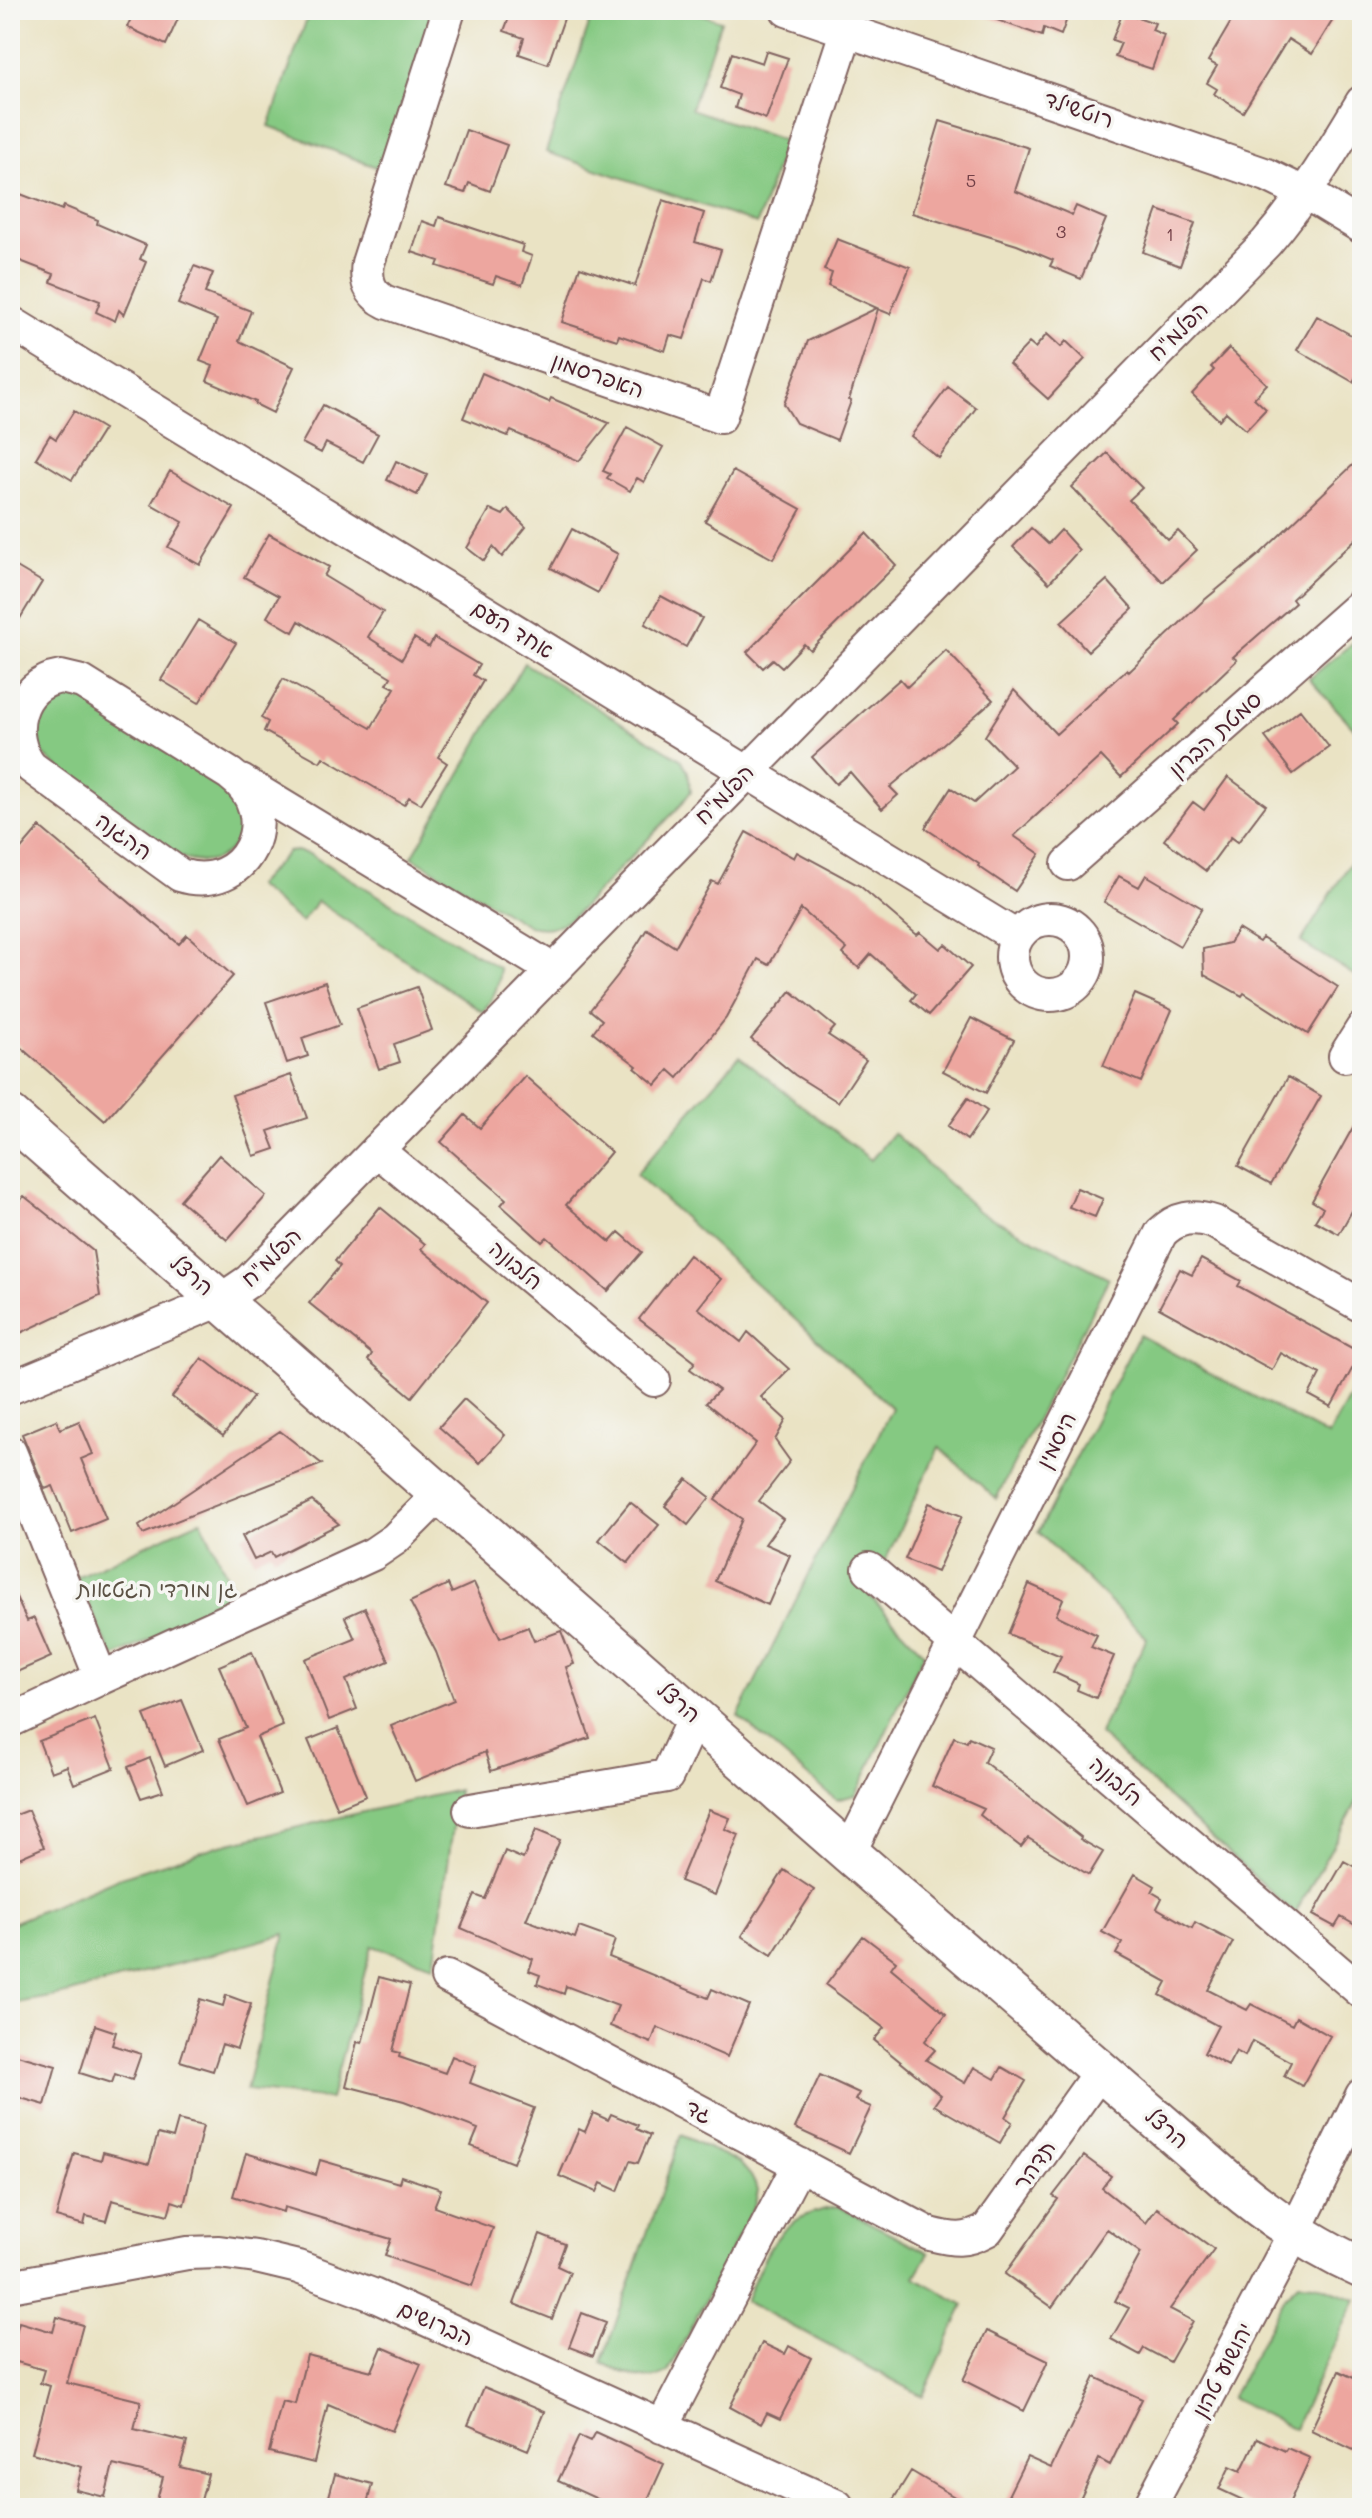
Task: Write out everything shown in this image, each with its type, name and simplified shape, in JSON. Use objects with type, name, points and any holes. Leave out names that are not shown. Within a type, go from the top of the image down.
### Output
[{"type":"street","name":"האפרסמון","points":[[449,10],[368,263],[366,276],[372,291],[386,302],[720,417],[847,29]]},
{"type":"street","name":"רוטשילד","points":[[787,10],[1267,175],[1362,227]]},
{"type":"street","name":"הפלמ\"ח","points":[[10,1388],[221,1300],[249,1281],[1266,243],[1306,194],[1362,102]]},
{"type":"street","name":"אחד העם","points":[[10,322],[1017,937]]},
{"type":"street","name":"סמטת הברון","points":[[1068,864],[1362,604]]},
{"type":"street","name":"ההגנה","points":[[320,829],[301,825],[278,828],[265,835],[231,871],[216,878],[198,880],[180,875],[37,773],[22,754],[14,736],[28,699],[24,694],[61,677],[82,682],[553,970]]},
{"type":"street","name":"ההגנה","points":[[230,774],[250,793],[256,809],[257,826],[248,852]]},
{"type":"street","name":"הרצל","points":[[10,1116],[1236,2189],[1295,2232],[1362,2268]]},
{"type":"street","name":"הלבונה","points":[[377,1150],[654,1380]]},
{"type":"street","name":"היסמין","points":[[849,1853],[1156,1240],[1166,1227],[1187,1218],[1214,1222],[1362,1306]]},
{"type":"street","points":[[10,1452],[101,1678]]},
{"type":"street","points":[[10,1721],[373,1554],[395,1539],[441,1493]]},
{"type":"street","name":"הלבונה","points":[[869,1569],[1362,1992]]},
{"type":"street","points":[[470,1810],[667,1776],[695,1715]]},
{"type":"street","name":"גד","points":[[447,1977],[930,2234],[953,2239]]},
{"type":"street","name":"תדהר","points":[[953,2239],[972,2238],[987,2230],[1101,2070]]},
{"type":"street","points":[[1295,2232],[1362,2095]]},
{"type":"street","points":[[662,2427],[799,2164]]},
{"type":"street","name":"יהושוע טהון","points":[[1149,2508],[1295,2232]]},
{"type":"street","name":"הברושים","points":[[10,2286],[187,2253],[237,2254],[276,2261],[321,2274],[373,2295],[837,2506]]},
{"type":"green space","points":[[310,10],[434,10],[383,160],[376,167],[269,126]]},
{"type":"green space","points":[[594,10],[689,10],[721,21],[691,109],[785,141],[757,224],[546,152]]},
{"type":"green space","points":[[1362,635],[1362,737],[1309,679]]},
{"type":"green space","points":[[524,663],[682,760],[688,772],[691,791],[573,917],[547,928],[529,926],[412,857]]},
{"type":"green space","points":[[54,695],[80,695],[225,788],[236,802],[240,831],[225,854],[198,862],[181,857],[44,755],[36,735],[40,711]]},
{"type":"green space","points":[[1362,844],[1362,976],[1360,979],[1301,942]]},
{"type":"green space","points":[[288,852],[309,854],[499,968],[493,997],[483,1012],[317,901],[301,922],[256,886]]},
{"type":"green space","points":[[739,1056],[871,1160],[893,1133],[978,1211],[1109,1278],[996,1499],[939,1447],[869,1595],[924,1653],[856,1795],[836,1800],[738,1716],[892,1408],[636,1174]]},
{"type":"green space","points":[[1139,1335],[1328,1436],[1362,1374],[1362,1793],[1295,1914],[1099,1734],[1147,1638],[1038,1532]]},
{"type":"green space","name":"גן מורדי הגטאות","points":[[201,1520],[238,1600],[113,1657],[76,1577]]},
{"type":"green space","points":[[458,1790],[434,1965],[372,1946],[330,2099],[246,2090],[285,1934],[67,1994],[10,2004],[10,1924],[121,1877],[221,1845]]},
{"type":"green space","points":[[681,2135],[740,2163],[758,2190],[755,2204],[668,2372],[643,2378],[602,2363]]},
{"type":"green space","points":[[839,2207],[929,2253],[915,2277],[964,2305],[923,2396],[745,2301],[768,2251],[788,2226],[818,2211]]},
{"type":"green space","points":[[1298,2283],[1315,2284],[1356,2299],[1294,2429],[1231,2398],[1286,2295]]},
{"type":"building","points":[[135,10],[182,10],[166,45],[127,27]]},
{"type":"building","points":[[512,10],[567,10],[548,64],[519,54],[524,38],[504,31]]},
{"type":"building","points":[[978,10],[1070,10],[1061,35],[1044,28],[1042,36],[977,13]]},
{"type":"building","points":[[1238,10],[1321,10],[1334,18],[1312,54],[1288,39],[1243,112],[1214,94],[1217,89],[1207,83],[1217,66],[1208,61]]},
{"type":"building","points":[[1123,12],[1155,23],[1152,30],[1164,35],[1152,69],[1115,57],[1121,43],[1112,40]]},
{"type":"building","points":[[766,51],[788,58],[766,119],[735,108],[739,95],[720,88],[732,53],[762,63]]},
{"type":"building","points":[[940,121],[1029,148],[1015,191],[1072,215],[1076,206],[1106,219],[1081,279],[1050,266],[1053,260],[1017,245],[912,213]]},
{"type":"building","points":[[466,130],[507,145],[490,191],[469,183],[465,193],[446,187]]},
{"type":"building","points":[[10,190],[62,210],[64,206],[146,245],[140,259],[146,262],[124,315],[119,310],[115,321],[96,312],[100,301],[51,282],[54,274],[10,257]]},
{"type":"building","points":[[663,200],[704,213],[695,242],[721,250],[711,281],[704,278],[684,339],[670,335],[665,351],[619,335],[617,340],[562,322],[580,267],[635,286]]},
{"type":"building","points":[[1158,210],[1195,223],[1180,266],[1143,252]]},
{"type":"building","points":[[439,217],[523,245],[521,252],[532,256],[522,285],[496,276],[493,284],[437,266],[439,261],[412,252],[422,221],[436,226]]},
{"type":"building","points":[[837,239],[910,267],[890,314],[878,309],[837,440],[796,423],[784,404],[808,341],[877,308],[828,286],[832,273],[824,270]]},
{"type":"building","points":[[194,266],[213,273],[205,293],[251,311],[239,341],[294,367],[273,413],[256,402],[207,381],[213,366],[200,361],[217,320],[178,304]]},
{"type":"building","points":[[1317,316],[1362,341],[1362,366],[1353,382],[1297,350]]},
{"type":"building","points":[[1047,334],[1061,347],[1066,341],[1085,359],[1048,399],[1009,364],[1029,343],[1035,348]]},
{"type":"building","points":[[1229,348],[1267,384],[1254,398],[1266,409],[1246,430],[1226,412],[1219,420],[1192,394]]},
{"type":"building","points":[[482,373],[549,402],[551,398],[609,423],[579,461],[511,431],[508,436],[463,418]]},
{"type":"building","points":[[948,387],[976,408],[939,458],[911,436]]},
{"type":"building","points":[[323,405],[378,434],[363,462],[326,443],[321,453],[302,443]]},
{"type":"building","points":[[74,411],[104,429],[72,480],[36,458],[50,435],[56,439]]},
{"type":"building","points":[[627,427],[663,447],[644,482],[637,478],[630,491],[607,478],[610,474],[603,471]]},
{"type":"building","points":[[1107,453],[1142,488],[1129,500],[1168,540],[1178,531],[1197,550],[1163,582],[1072,487]]},
{"type":"building","points":[[1362,456],[1362,533],[1292,599],[1295,603],[1233,657],[1237,660],[1174,720],[1178,724],[1121,777],[1101,756],[1014,836],[1040,854],[1015,891],[925,828],[951,788],[974,803],[1014,766],[985,736],[1014,690],[1056,734],[1260,554]]},
{"type":"building","points":[[396,461],[427,475],[417,495],[387,480]]},
{"type":"building","points":[[170,471],[234,508],[200,565],[168,547],[183,522],[151,504]]},
{"type":"building","points":[[733,471],[801,509],[773,559],[705,521]]},
{"type":"building","points":[[490,509],[503,515],[508,509],[526,527],[502,557],[493,547],[484,561],[467,548]]},
{"type":"building","points":[[1031,528],[1048,544],[1061,530],[1079,550],[1049,583],[1013,547]]},
{"type":"building","points":[[572,529],[618,554],[598,593],[551,568]]},
{"type":"building","points":[[866,533],[896,565],[810,650],[804,644],[782,667],[773,659],[763,668],[747,652]]},
{"type":"building","points":[[269,534],[329,567],[324,576],[383,612],[368,637],[402,659],[414,638],[429,647],[434,638],[479,665],[473,675],[483,681],[438,757],[447,763],[421,804],[409,797],[404,805],[323,757],[320,762],[264,731],[268,722],[261,718],[283,679],[371,728],[395,688],[387,684],[391,677],[299,621],[293,632],[267,617],[279,596],[244,577]]},
{"type":"building","points":[[10,563],[42,582],[10,635]]},
{"type":"building","points":[[1107,580],[1133,609],[1088,651],[1061,622]]},
{"type":"building","points":[[661,596],[702,618],[686,647],[645,624]]},
{"type":"building","points":[[198,620],[236,643],[199,703],[161,680]]},
{"type":"building","points":[[946,650],[993,700],[890,787],[898,795],[882,809],[850,772],[836,784],[812,757],[900,679],[907,687]]},
{"type":"building","points":[[1300,710],[1329,747],[1293,774],[1265,737]]},
{"type":"building","points":[[1228,777],[1266,805],[1238,842],[1231,837],[1206,871],[1164,840],[1193,802],[1204,810]]},
{"type":"building","points":[[40,827],[179,944],[187,935],[233,976],[105,1121],[10,1038],[10,862]]},
{"type":"building","points":[[746,832],[794,858],[797,852],[860,886],[917,935],[920,932],[940,949],[945,944],[971,967],[929,1015],[911,1000],[916,994],[871,954],[859,968],[843,954],[847,949],[801,909],[769,965],[758,959],[726,1018],[678,1078],[669,1070],[656,1085],[593,1032],[602,1020],[590,1010],[618,975],[647,929],[675,947],[712,881],[718,884]]},
{"type":"building","points":[[1146,875],[1202,908],[1180,946],[1104,902],[1119,876],[1139,887]]},
{"type":"building","points":[[1238,929],[1259,942],[1262,938],[1338,987],[1308,1034],[1244,993],[1242,996],[1204,975],[1203,949],[1229,943]]},
{"type":"building","points":[[325,982],[340,1025],[302,1038],[308,1056],[287,1063],[266,1002]]},
{"type":"building","points":[[417,987],[432,1030],[394,1044],[400,1062],[379,1069],[357,1008]]},
{"type":"building","points":[[791,991],[835,1027],[828,1035],[866,1060],[838,1102],[795,1075],[751,1039]]},
{"type":"building","points":[[1135,994],[1172,1010],[1141,1082],[1103,1066]]},
{"type":"building","points":[[971,1018],[1014,1040],[986,1093],[943,1071]]},
{"type":"building","points":[[291,1075],[307,1118],[268,1131],[275,1149],[254,1156],[232,1095]]},
{"type":"building","points":[[525,1076],[611,1152],[566,1205],[610,1242],[619,1232],[642,1252],[608,1291],[547,1237],[542,1242],[501,1205],[506,1199],[441,1142],[465,1115],[480,1128]]},
{"type":"building","points":[[1288,1077],[1321,1096],[1271,1184],[1238,1166]]},
{"type":"building","points":[[968,1098],[987,1111],[967,1140],[948,1126]]},
{"type":"building","points":[[1362,1111],[1362,1193],[1339,1234],[1315,1221],[1323,1208],[1312,1201]]},
{"type":"building","points":[[219,1155],[266,1196],[227,1240],[180,1200]]},
{"type":"building","points":[[1077,1188],[1103,1199],[1095,1217],[1069,1207]]},
{"type":"building","points":[[24,1196],[93,1251],[100,1296],[10,1338],[10,1215]]},
{"type":"building","points":[[380,1207],[425,1244],[421,1249],[487,1303],[412,1397],[368,1360],[372,1354],[309,1303],[340,1266],[335,1261]]},
{"type":"building","points":[[689,1255],[721,1279],[698,1308],[741,1342],[748,1332],[789,1369],[761,1397],[786,1420],[775,1440],[790,1461],[759,1501],[783,1519],[765,1544],[790,1555],[768,1605],[715,1581],[742,1519],[715,1500],[756,1443],[706,1403],[719,1390],[690,1369],[695,1362],[639,1319]]},
{"type":"building","points":[[1201,1259],[1241,1281],[1238,1286],[1361,1353],[1331,1407],[1309,1395],[1320,1374],[1281,1353],[1272,1370],[1159,1308],[1180,1269],[1192,1275]]},
{"type":"building","points":[[202,1358],[253,1397],[223,1436],[172,1397]]},
{"type":"building","points":[[464,1399],[505,1435],[480,1463],[439,1427]]},
{"type":"building","points":[[56,1420],[60,1429],[79,1421],[93,1454],[81,1459],[106,1519],[72,1533],[53,1486],[45,1489],[22,1434]]},
{"type":"building","points":[[280,1431],[322,1464],[143,1534],[139,1526]]},
{"type":"building","points":[[687,1479],[710,1497],[688,1525],[665,1506]]},
{"type":"building","points":[[312,1501],[339,1524],[274,1557],[271,1552],[254,1560],[242,1536]]},
{"type":"building","points":[[630,1502],[659,1525],[628,1563],[599,1540]]},
{"type":"building","points":[[929,1503],[962,1516],[937,1572],[905,1559]]},
{"type":"building","points":[[474,1583],[500,1638],[528,1627],[534,1641],[561,1631],[574,1664],[566,1667],[590,1738],[491,1771],[485,1752],[415,1781],[391,1726],[454,1700],[436,1652],[410,1602],[448,1584],[452,1593]]},
{"type":"building","points":[[10,1584],[27,1621],[34,1618],[51,1657],[10,1675]]},
{"type":"building","points":[[1029,1584],[1063,1599],[1056,1615],[1097,1635],[1091,1647],[1114,1656],[1096,1698],[1077,1690],[1079,1684],[1053,1672],[1061,1656],[1008,1634]]},
{"type":"building","points":[[365,1608],[389,1661],[346,1680],[357,1709],[329,1720],[305,1659],[355,1639],[345,1617]]},
{"type":"building","points":[[252,1652],[283,1726],[257,1737],[280,1793],[248,1806],[219,1739],[246,1728],[219,1666]]},
{"type":"building","points":[[182,1700],[203,1750],[165,1766],[144,1715]]},
{"type":"building","points":[[95,1719],[114,1768],[74,1784],[67,1766],[51,1772],[39,1741]]},
{"type":"building","points":[[338,1728],[366,1796],[337,1808],[308,1740]]},
{"type":"building","points":[[954,1737],[967,1742],[969,1737],[991,1747],[984,1762],[1080,1839],[1103,1852],[1089,1875],[1028,1838],[1021,1847],[980,1815],[984,1809],[932,1786]]},
{"type":"building","points":[[150,1758],[163,1791],[141,1798],[128,1767]]},
{"type":"building","points":[[28,1810],[44,1847],[10,1862],[10,1817]]},
{"type":"building","points":[[709,1810],[730,1818],[725,1829],[739,1835],[715,1895],[680,1881]]},
{"type":"building","points":[[536,1830],[560,1840],[526,1920],[575,1938],[579,1927],[615,1940],[609,1957],[708,1998],[712,1989],[749,2005],[727,2057],[657,2027],[651,2043],[610,2026],[618,2006],[566,1986],[564,1994],[537,1984],[540,1975],[529,1971],[533,1959],[461,1928],[475,1895],[485,1899],[505,1851],[523,1859]]},
{"type":"building","points":[[1344,1861],[1362,1871],[1362,1929],[1341,1917],[1335,1927],[1313,1915]]},
{"type":"building","points":[[784,1870],[814,1890],[772,1955],[742,1936]]},
{"type":"building","points":[[1135,1874],[1155,1886],[1152,1892],[1162,1898],[1157,1908],[1192,1928],[1195,1922],[1233,1942],[1208,1990],[1247,2010],[1251,2004],[1292,2025],[1296,2017],[1330,2036],[1302,2086],[1284,2076],[1291,2062],[1252,2041],[1245,2056],[1236,2051],[1228,2066],[1204,2053],[1218,2026],[1160,1995],[1167,1982],[1116,1954],[1122,1943],[1102,1932]]},
{"type":"building","points":[[863,1936],[896,1961],[891,1968],[946,2014],[925,2041],[935,2050],[926,2060],[965,2083],[974,2067],[995,2079],[1002,2067],[1026,2081],[1005,2117],[1012,2122],[1000,2143],[934,2105],[941,2095],[874,2040],[884,2028],[826,1985]]},
{"type":"building","points":[[379,1977],[410,1985],[393,2051],[400,2053],[399,2057],[445,2073],[452,2056],[476,2066],[470,2083],[534,2108],[513,2163],[471,2146],[478,2129],[404,2101],[346,2086],[357,2042],[362,2043]]},
{"type":"building","points":[[226,1995],[251,2004],[237,2049],[222,2044],[213,2071],[180,2061],[200,1999],[223,2006]]},
{"type":"building","points":[[95,2025],[116,2032],[112,2045],[141,2054],[132,2080],[115,2074],[112,2083],[80,2073]]},
{"type":"building","points":[[10,2053],[56,2066],[45,2105],[10,2095]]},
{"type":"building","points":[[820,2075],[859,2093],[855,2100],[871,2107],[849,2153],[795,2128]]},
{"type":"building","points":[[593,2113],[608,2120],[611,2114],[638,2125],[636,2129],[650,2135],[638,2163],[630,2161],[618,2191],[601,2183],[597,2192],[559,2176],[579,2129],[585,2132]]},
{"type":"building","points":[[178,2120],[203,2126],[184,2205],[172,2201],[168,2215],[112,2200],[106,2221],[86,2216],[84,2225],[56,2217],[74,2153],[101,2160],[103,2152],[149,2164],[158,2134],[173,2138]]},
{"type":"building","points":[[246,2153],[316,2175],[320,2160],[399,2183],[401,2176],[441,2189],[434,2207],[493,2228],[472,2286],[385,2256],[391,2239],[284,2207],[283,2212],[233,2196]]},
{"type":"building","points":[[1084,2156],[1111,2176],[1102,2188],[1146,2223],[1157,2208],[1214,2249],[1170,2309],[1193,2321],[1170,2362],[1144,2348],[1140,2355],[1111,2339],[1129,2308],[1115,2301],[1141,2253],[1107,2229],[1052,2307],[1005,2274],[1058,2199],[1053,2196]]},
{"type":"building","points":[[540,2234],[565,2244],[557,2266],[570,2272],[552,2319],[514,2304]]},
{"type":"building","points":[[582,2313],[606,2322],[593,2356],[569,2347]]},
{"type":"building","points":[[57,2317],[83,2325],[67,2383],[141,2401],[134,2429],[187,2442],[180,2467],[208,2474],[199,2508],[155,2508],[163,2477],[113,2465],[105,2497],[76,2490],[82,2467],[32,2453],[50,2386],[40,2383],[44,2370],[10,2360],[10,2354],[19,2322],[53,2332]]},
{"type":"building","points":[[987,2331],[1048,2361],[1024,2411],[963,2380]]},
{"type":"building","points":[[762,2343],[785,2354],[789,2346],[811,2358],[780,2419],[767,2413],[761,2424],[730,2407]]},
{"type":"building","points":[[382,2347],[421,2364],[392,2431],[328,2404],[314,2463],[269,2452],[282,2401],[295,2404],[307,2355],[372,2371]]},
{"type":"building","points":[[1339,2371],[1362,2382],[1362,2454],[1311,2430]]},
{"type":"building","points":[[1095,2377],[1142,2399],[1110,2465],[1099,2459],[1076,2508],[1002,2508],[1027,2457],[1051,2468]]},
{"type":"building","points":[[484,2387],[544,2412],[528,2450],[468,2425]]},
{"type":"building","points":[[595,2432],[664,2464],[644,2508],[617,2508],[558,2481],[579,2436],[590,2441]]},
{"type":"building","points":[[1257,2438],[1310,2458],[1287,2508],[1260,2508],[1219,2489],[1230,2466],[1241,2471]]},
{"type":"building","points":[[911,2471],[973,2508],[888,2508]]},
{"type":"building","points":[[335,2474],[372,2484],[366,2508],[326,2508]]}]
